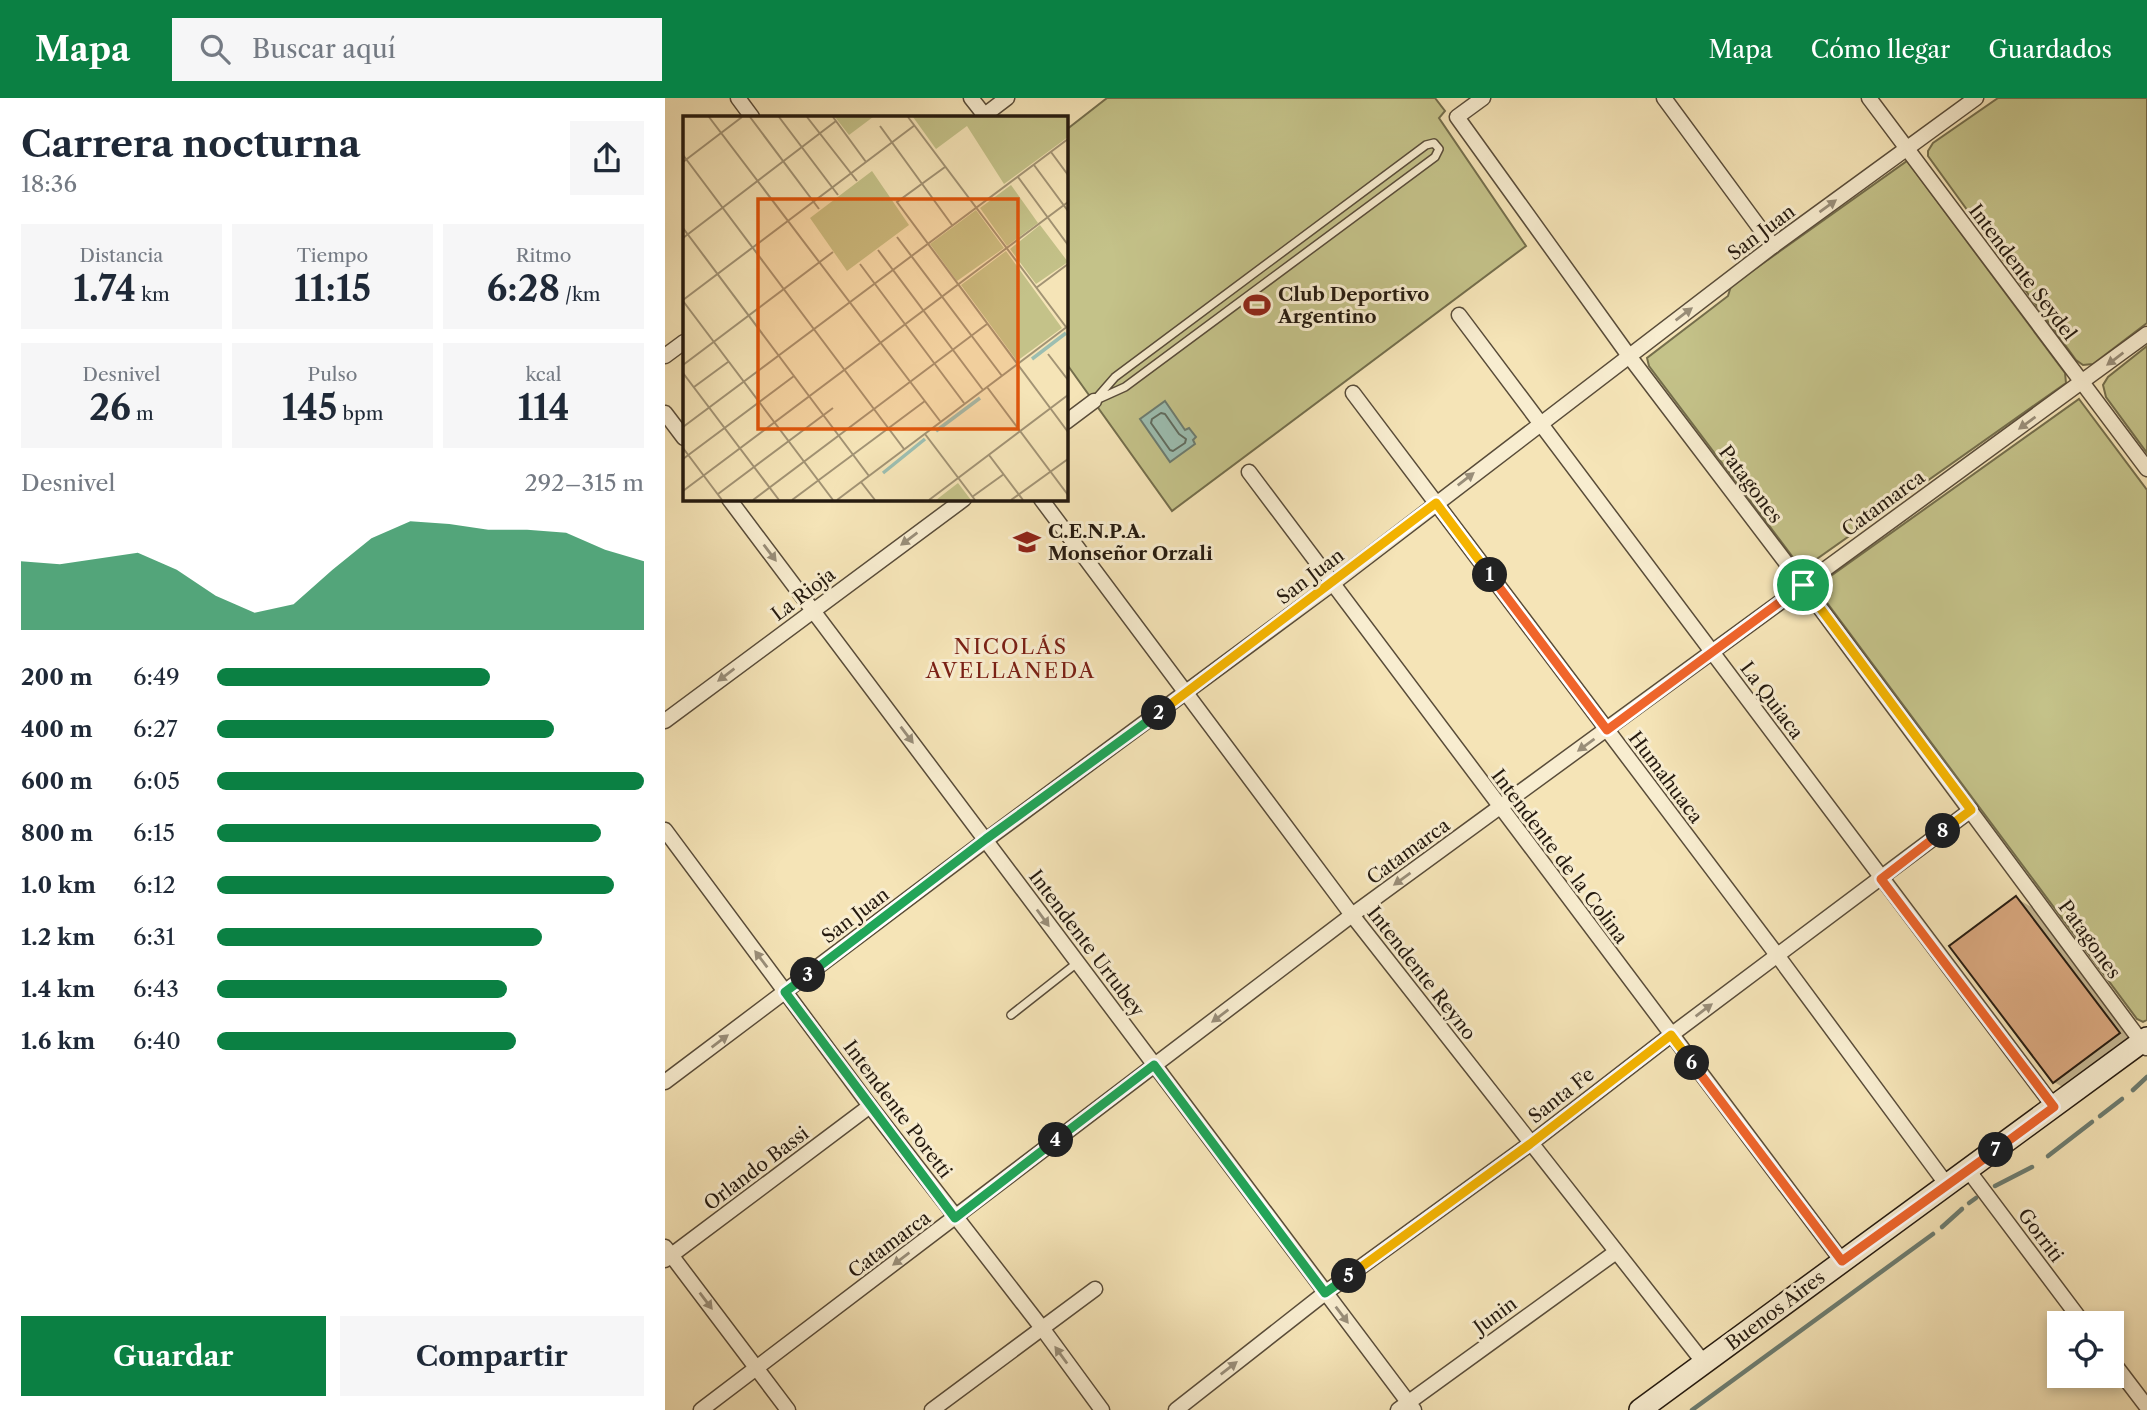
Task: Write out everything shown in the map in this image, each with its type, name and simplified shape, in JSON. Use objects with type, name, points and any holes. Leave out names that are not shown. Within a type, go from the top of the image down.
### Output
[{"type":"main road","name":"Buenos Aires","points":[[1646,1408],[1842,1261],[2145,1043]]},
{"type":"street","points":[[738,98],[751,116]]},
{"type":"street","points":[[971,98],[983,116]]},
{"type":"street","points":[[985,116],[1007,98]]},
{"type":"street","name":"Patagones","points":[[1483,98],[1457,117],[1629,356],[2145,1043]]},
{"type":"street","points":[[1664,98],[1773,246]]},
{"type":"street","name":"Intendente Seydel","points":[[1869,98],[2147,469]]},
{"type":"street","name":"San Juan","points":[[665,1082],[986,839],[1332,584],[1773,246],[1976,98]]},
{"type":"street","name":"La Quiaca","points":[[1459,315],[2054,1107]]},
{"type":"street","name":"Catamarca","points":[[701,1410],[1352,915],[2147,334]]},
{"type":"street","points":[[665,356],[683,343]]},
{"type":"street","name":"Humahuaca","points":[[1353,393],[1947,1185]]},
{"type":"street","points":[[1067,421],[1094,401]]},
{"type":"street","points":[[665,413],[683,437]]},
{"type":"street","name":"Intendente de la Colina","points":[[1249,472],[1842,1261]]},
{"type":"street","name":"Intendente Urtubey","points":[[730,500],[1325,1293],[1407,1407]]},
{"type":"street","name":"La Rioja","points":[[665,721],[963,500]]},
{"type":"street","name":"Intendente Reyno","points":[[1042,500],[1352,915],[1704,1363]]},
{"type":"street","name":"Santa Fe","points":[[1176,1410],[1325,1293],[1530,1144],[1971,810]]},
{"type":"street","name":"Intendente Poretti","points":[[665,830],[870,1106],[1102,1410]]},
{"type":"street","name":"Orlando Bassi","points":[[667,1254],[870,1106]]},
{"type":"street","name":"Gorriti","points":[[1968,1170],[2074,1311]]},
{"type":"street","name":"Junin","points":[[1407,1407],[1616,1252]]},
{"type":"street","points":[[667,1254],[788,1410]]},
{"type":"street","points":[[932,1410],[1095,1289]]},
{"type":"street","points":[[2124,1377],[2147,1407]]},
{"type":"lane","points":[[1426,145],[1438,145],[1439,153],[1435,157],[1246,298],[1125,387],[1094,401],[1115,377],[1426,145]]},
{"type":"lane","points":[[1237,286],[1246,298]]},
{"type":"lane","points":[[1011,1015],[1077,963]]},
{"type":"shaded area","name":"Club Deportivo Argentino","points":[[1107,98],[1435,98],[1445,111],[1439,118],[1526,246],[1172,511],[1067,364],[1067,129]]},
{"type":"shaded area","points":[[1998,98],[2147,98],[2147,323],[2093,364],[2083,365],[2076,360],[1928,156],[1933,143]]},
{"type":"shaded area","points":[[1907,161],[2065,373],[2066,383],[1811,563],[1802,565],[1795,560],[1649,366],[1647,358],[1728,296],[1731,286]]},
{"type":"shaded area","points":[[2147,346],[2147,453],[2106,397],[2103,385],[2108,377]]},
{"type":"shaded area","points":[[2079,399],[2147,490],[2147,1020],[2143,1022],[2137,1019],[1825,600],[1823,588],[1828,578]]},
{"type":"water","points":[[1165,401],[1185,430],[1189,428],[1196,437],[1193,440],[1195,444],[1170,462],[1140,419]]},
{"type":"building","points":[[2016,896],[2120,1033],[2053,1083],[1949,946]]},
{"type":"waterway","points":[[2133,1090],[2147,1077]]},
{"type":"waterway","points":[[2100,1116],[2122,1099]]},
{"type":"waterway","points":[[2048,1156],[2092,1122]]},
{"type":"waterway","points":[[1995,1186],[2032,1167]]},
{"type":"waterway","points":[[1969,1203],[1976,1198]]},
{"type":"waterway","points":[[1942,1227],[1962,1209]]},
{"type":"waterway","points":[[1692,1410],[1933,1234]]},
{"type":"place","name":"Club Deportivo Argentino","points":[[1257,305]]},
{"type":"place","name":"C.E.N.P.A. Monseñor Orzali","points":[[1027,542]]},
{"type":"district","name":"NICOLÁS AVELLANEDA","points":[[1011,659]]},
{"type":"route","points":[[1436,503],[1607,730],[1803,585],[1971,810],[1881,879],[2054,1107],[1842,1261],[1671,1035],[1530,1144],[1325,1293],[1154,1065],[955,1218],[785,992],[986,839],[1332,584],[1436,503]]}]
